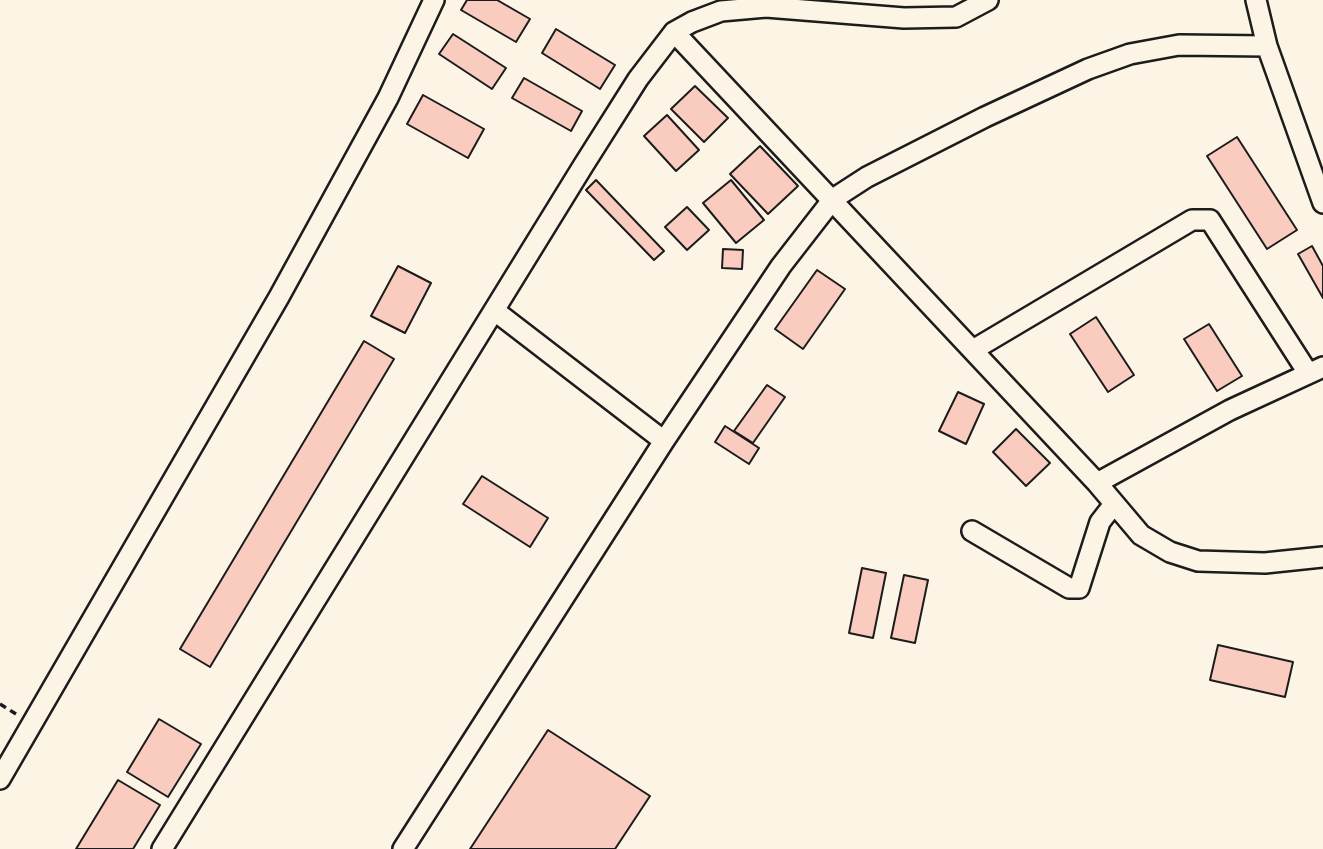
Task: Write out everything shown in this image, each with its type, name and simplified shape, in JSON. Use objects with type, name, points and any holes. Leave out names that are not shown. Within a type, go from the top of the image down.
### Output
[{"type":"street","points":[[0,779],[285,285],[388,98],[434,0]]},
{"type":"street","points":[[162,849],[590,155],[638,79],[674,32],[721,11],[766,7],[890,18],[956,17],[988,0]]},
{"type":"street","points":[[1255,0],[1267,46],[1323,203]]},
{"type":"street","points":[[674,32],[1097,483],[1141,535],[1170,552],[1198,561],[1265,563],[1323,557]]},
{"type":"street","points":[[403,849],[664,441],[780,266],[833,199],[867,177],[985,117],[1088,69],[1130,54],[1179,45],[1267,46]]},
{"type":"street","points":[[973,350],[1192,220],[1209,220],[1315,370],[1230,410],[1097,483]]},
{"type":"street","points":[[495,311],[664,441]]},
{"type":"street","points":[[972,531],[1069,587],[1079,587],[1100,522],[1115,504]]},
{"type":"building","points":[[467,0],[497,0],[530,19],[516,42],[461,10]]},
{"type":"building","points":[[556,29],[615,65],[600,89],[542,53]]},
{"type":"building","points":[[453,34],[506,68],[492,89],[439,54]]},
{"type":"building","points":[[524,78],[582,111],[571,131],[512,98]]},
{"type":"building","points":[[695,86],[728,118],[704,142],[671,109]]},
{"type":"building","points":[[423,95],[484,129],[468,158],[407,124]]},
{"type":"building","points":[[667,115],[699,150],[676,171],[644,136]]},
{"type":"building","points":[[1237,137],[1297,230],[1267,249],[1207,156]]},
{"type":"building","points":[[760,146],[798,186],[768,214],[730,174]]},
{"type":"building","points":[[596,180],[664,251],[654,260],[586,190]]},
{"type":"building","points":[[731,180],[764,220],[736,243],[703,203]]},
{"type":"building","points":[[687,207],[709,230],[687,250],[665,227]]},
{"type":"building","points":[[1312,246],[1323,266],[1323,298],[1298,254]]},
{"type":"building","points":[[723,249],[743,250],[742,269],[722,268]]},
{"type":"building","points":[[398,266],[431,283],[405,333],[371,316]]},
{"type":"building","points":[[817,270],[845,289],[803,349],[775,329]]},
{"type":"building","points":[[1096,317],[1134,375],[1108,392],[1070,334]]},
{"type":"building","points":[[1209,324],[1242,376],[1217,391],[1184,339]]},
{"type":"building","points":[[364,341],[394,359],[210,667],[180,649]]},
{"type":"building","points":[[767,385],[785,397],[753,443],[734,431]]},
{"type":"building","points":[[958,392],[984,404],[966,444],[939,431]]},
{"type":"building","points":[[725,426],[759,448],[749,464],[715,442]]},
{"type":"building","points":[[1016,429],[1050,463],[1026,486],[993,452]]},
{"type":"building","points":[[482,476],[548,518],[530,547],[463,504]]},
{"type":"building","points":[[862,568],[886,573],[873,638],[849,633]]},
{"type":"building","points":[[904,575],[928,580],[915,643],[891,638]]},
{"type":"building","points":[[1218,645],[1293,662],[1285,697],[1210,680]]},
{"type":"building","points":[[159,719],[201,744],[168,797],[127,772]]},
{"type":"building","points":[[548,730],[650,796],[615,849],[470,849]]},
{"type":"building","points":[[118,780],[160,805],[133,849],[76,849]]}]
